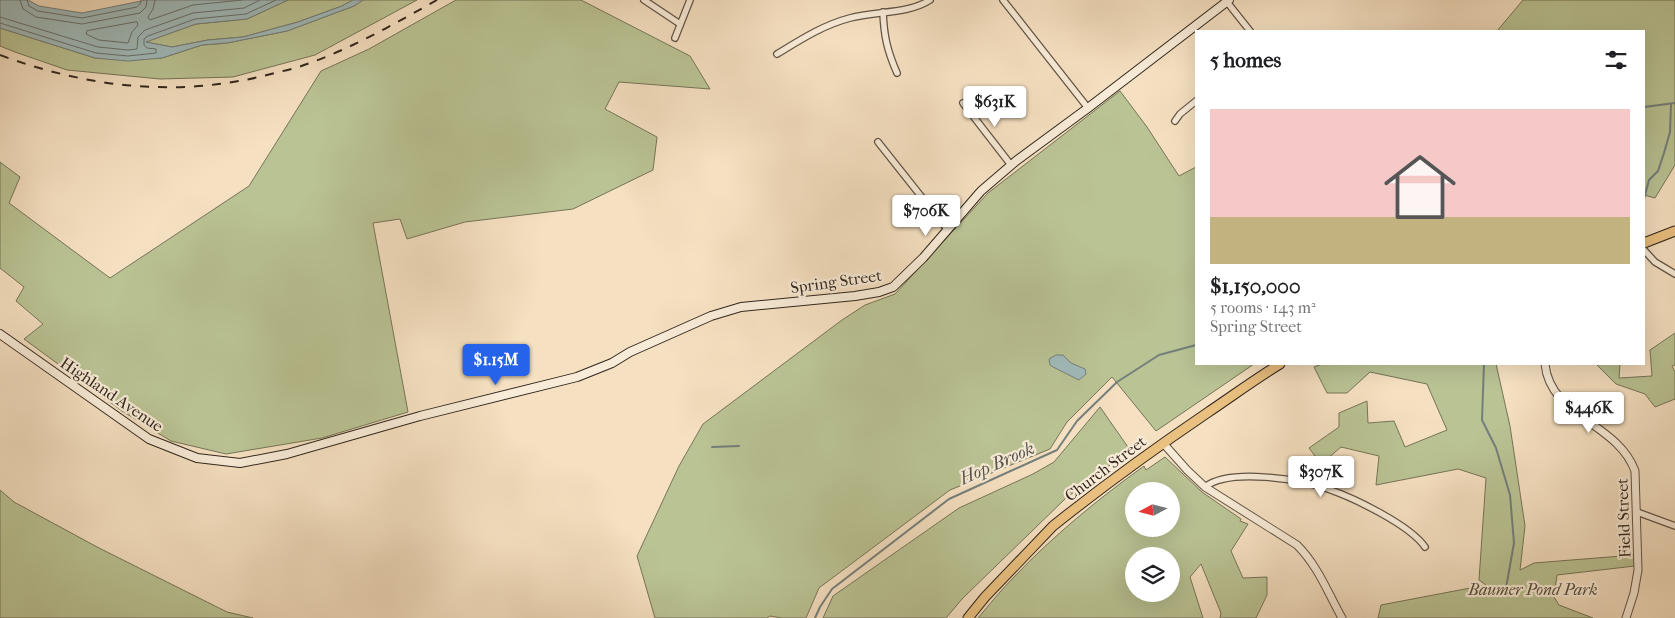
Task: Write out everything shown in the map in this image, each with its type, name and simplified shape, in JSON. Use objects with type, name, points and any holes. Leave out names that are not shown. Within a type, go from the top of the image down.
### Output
[{"type":"main road","name":"Spring Street","points":[[420,416],[578,377],[612,364],[630,352],[711,316],[741,307],[855,296],[886,290],[899,282],[981,191],[1011,165],[1228,1]]},
{"type":"main road","points":[[1645,243],[1675,230]]},
{"type":"main road","name":"Highland Avenue","points":[[0,334],[149,439],[197,458],[240,464],[287,454],[420,416]]},
{"type":"main road","name":"Church Street","points":[[968,618],[985,597],[1054,526],[1163,443],[1279,365]]},
{"type":"street","points":[[644,0],[680,24]]},
{"type":"street","points":[[675,38],[690,0]]},
{"type":"street","points":[[777,54],[806,36],[831,24],[856,16],[913,8],[930,0]]},
{"type":"street","points":[[1003,0],[1088,108]]},
{"type":"street","points":[[1228,1],[1249,30]]},
{"type":"street","points":[[883,12],[886,43],[897,73]]},
{"type":"street","points":[[1175,121],[1180,114],[1195,102]]},
{"type":"street","points":[[963,103],[1011,165]]},
{"type":"street","points":[[878,142],[948,229]]},
{"type":"street","points":[[1645,251],[1655,262],[1675,274]]},
{"type":"street","name":"Field Street","points":[[1545,365],[1547,378],[1555,393],[1563,402],[1606,433],[1623,449],[1635,471],[1638,570],[1634,593],[1626,618]]},
{"type":"street","points":[[1163,443],[1205,487],[1297,545],[1316,568],[1342,618]]},
{"type":"street","points":[[1205,487],[1217,480],[1249,477],[1277,478],[1326,488],[1362,504],[1397,524],[1416,536],[1425,547]]},
{"type":"street","points":[[1637,512],[1675,526]]},
{"type":"green space","points":[[288,0],[353,0],[298,22],[243,37],[208,40],[172,47],[145,42],[196,24],[247,19]]},
{"type":"green space","points":[[363,0],[417,0],[315,55],[233,77],[160,79],[67,70],[0,46],[0,28],[95,58],[162,58],[202,45],[227,43],[287,31],[354,6]]},
{"type":"green space","points":[[456,0],[581,0],[690,56],[710,89],[619,82],[605,109],[657,137],[653,170],[573,209],[465,222],[407,239],[400,219],[373,223],[408,412],[322,438],[226,454],[171,441],[122,411],[24,339],[43,324],[16,301],[24,287],[0,268],[0,162],[20,177],[9,203],[110,278],[249,186],[321,71],[369,49]]},
{"type":"green space","points":[[1523,0],[1675,0],[1675,165],[1655,198],[1645,195],[1645,30],[1498,30]]},
{"type":"green space","points":[[1120,91],[1147,127],[1179,176],[1195,168],[1195,365],[1253,365],[1156,431],[1112,377],[1067,422],[1050,449],[950,490],[819,588],[806,618],[770,616],[767,618],[655,618],[637,556],[679,466],[703,424],[842,320],[865,305],[895,294],[988,193]]},
{"type":"green space","points":[[1675,333],[1675,365],[1672,366],[1675,372],[1675,399],[1655,407],[1645,394],[1616,384],[1597,365],[1620,365],[1619,378],[1652,376],[1650,350]]},
{"type":"green space","name":"Baumer Pond Park","points":[[1319,365],[1496,365],[1510,426],[1525,526],[1520,570],[1534,563],[1634,555],[1635,566],[1557,575],[1554,597],[1559,605],[1593,618],[1378,618],[1381,605],[1486,585],[1479,580],[1486,478],[1458,469],[1376,485],[1379,456],[1341,447],[1321,464],[1309,448],[1339,427],[1339,413],[1367,401],[1368,423],[1394,421],[1405,447],[1447,430],[1427,384],[1370,372],[1347,393],[1327,393],[1314,367]]},
{"type":"green space","points":[[1100,407],[1130,450],[1066,498],[962,599],[946,618],[823,618],[833,596],[959,508],[1033,474],[1054,462]]},
{"type":"green space","points":[[1165,457],[1202,492],[1241,519],[1240,521],[1248,524],[1231,551],[1243,578],[1267,577],[1267,595],[1256,618],[1220,618],[1221,613],[1201,564],[1190,577],[1203,618],[978,618],[1009,582],[1060,533],[1144,466],[1146,470]]},
{"type":"green space","points":[[0,490],[14,502],[99,548],[227,612],[253,618],[0,618]]},
{"type":"water","points":[[0,0],[28,0],[39,6],[82,13],[146,0],[288,0],[247,19],[196,24],[146,42],[172,47],[208,40],[243,37],[298,22],[353,0],[363,0],[354,6],[287,31],[227,43],[202,45],[162,58],[128,61],[95,58],[0,28]]},
{"type":"water","points":[[1056,355],[1063,355],[1071,363],[1085,369],[1086,374],[1079,380],[1053,367],[1050,365],[1049,359]]},
{"type":"waterway","name":"Hop Brook","points":[[1645,107],[1675,103]]},
{"type":"waterway","points":[[1645,195],[1649,180],[1658,171],[1670,132],[1671,104]]},
{"type":"waterway","name":"Hop Brook","points":[[815,618],[832,589],[949,499],[1057,450],[1077,421],[1117,382],[1159,355],[1195,345]]},
{"type":"waterway","points":[[1484,365],[1482,420],[1496,448],[1510,495],[1514,543],[1506,588]]},
{"type":"waterway","points":[[712,447],[739,446]]},
{"type":"railway","points":[[0,55],[33,66],[101,82],[134,86],[202,86],[271,74],[321,59],[355,44],[437,0]]}]
